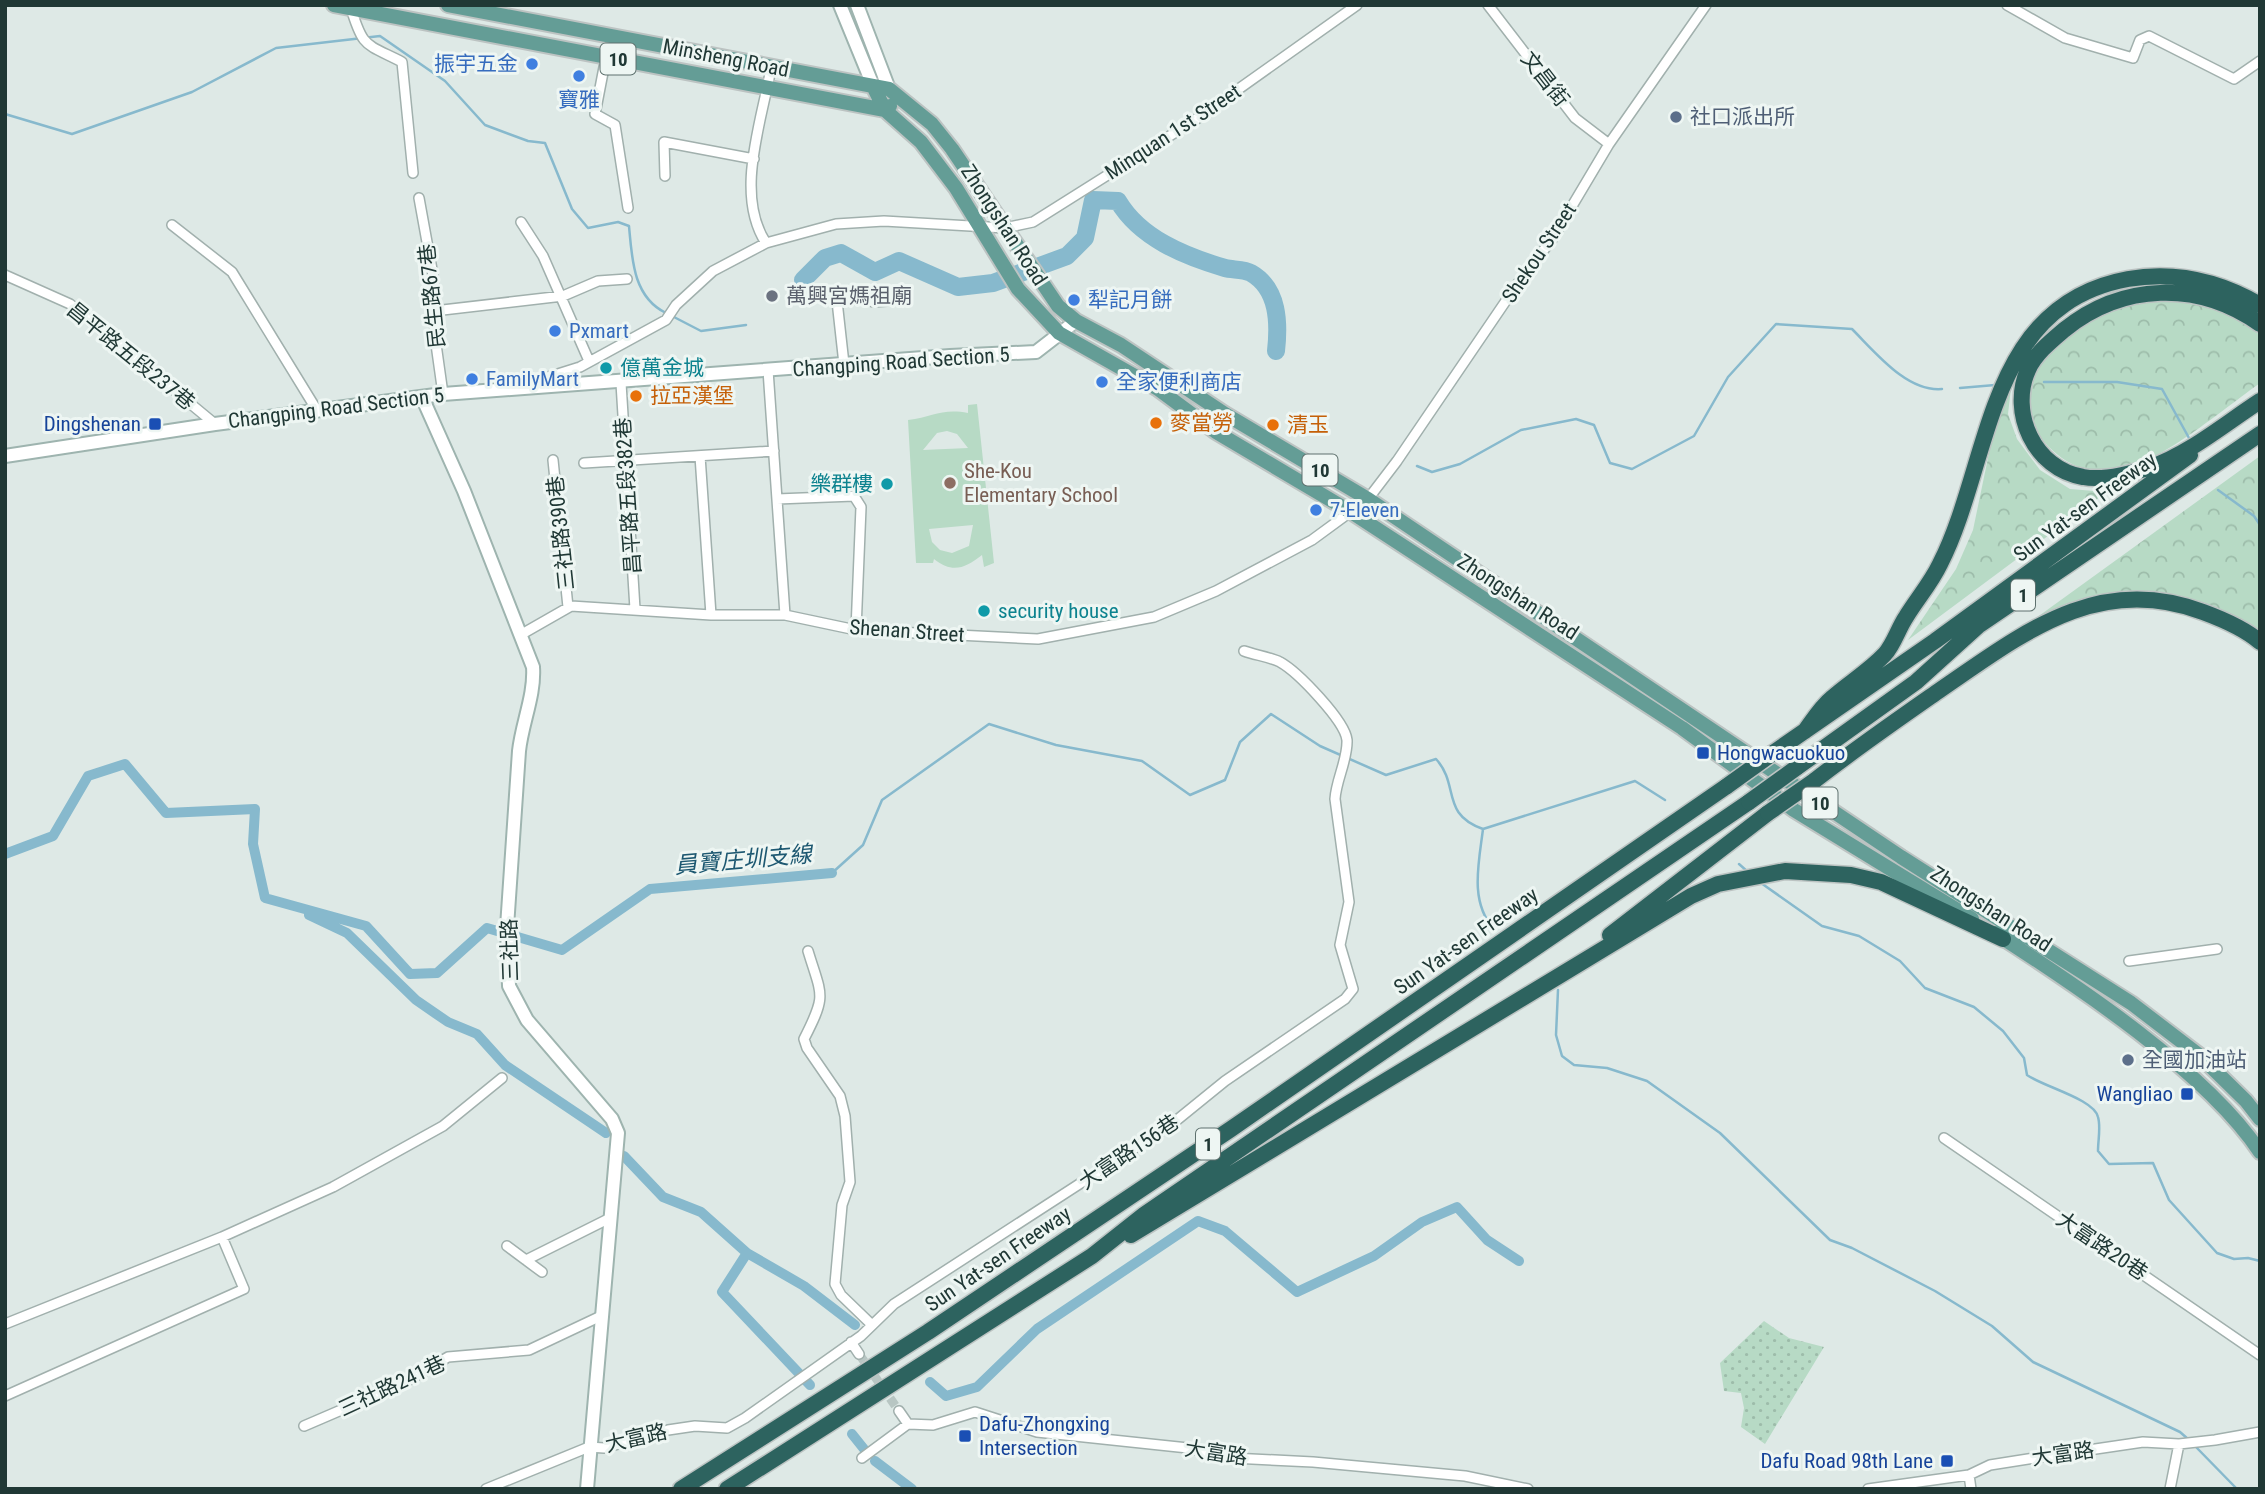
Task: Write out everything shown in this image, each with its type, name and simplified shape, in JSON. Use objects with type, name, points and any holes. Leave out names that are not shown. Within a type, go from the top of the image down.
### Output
[{"type":"highway","points":[[1805,731],[1829,700],[1887,652],[1906,616],[1929,584],[1952,538],[1983,434],[2007,372],[2025,344],[2053,314],[2099,288],[2149,275],[2199,280],[2234,290],[2260,305]]},
{"type":"highway","points":[[2260,324],[2240,310],[2183,292],[2124,296],[2078,318],[2054,338],[2029,369],[2021,392],[2026,431],[2036,447],[2067,472],[2082,477],[2099,478],[2153,467],[2260,402]]},
{"type":"highway","name":"Sun Yat-sen Freeway","points":[[681,1489],[928,1332],[1231,1129],[1946,633],[2260,402]]},
{"type":"highway","name":"Sun Yat-sen Freeway","points":[[727,1489],[1092,1256],[1145,1214],[1749,802],[1916,682],[1979,626],[2260,433]]},
{"type":"highway","points":[[1541,987],[1768,813],[2015,637],[2072,610],[2120,599],[2181,604],[2234,626],[2260,642]]},
{"type":"highway","points":[[1092,1256],[1156,1222],[1690,896],[1718,884],[1785,871],[1851,875],[1881,882],[2003,939]]},
{"type":"main road","name":"Minsheng Road","points":[[334,5],[885,110]]},
{"type":"main road","name":"Minsheng Road","points":[[448,5],[887,92]]},
{"type":"main road","name":"Zhongshan Road","points":[[2260,1119],[2246,1101],[2199,1055],[2131,1003],[1901,857],[1368,499],[1225,414],[1121,345],[1076,321],[1058,306],[952,149],[932,124],[887,92],[885,110],[921,142],[956,188],[1009,276],[1059,333],[1158,389],[1216,432],[1351,512],[1682,727],[1794,810],[2003,939],[2121,1020],[2189,1075],[2260,1152]]},
{"type":"main road","points":[[885,110],[887,92]]},
{"type":"street","name":"Zhongshan Road","points":[[840,5],[887,92]]},
{"type":"street","name":"Zhongshan Road","points":[[857,5],[887,92]]},
{"type":"street","name":"Minquan 1st Street","points":[[511,389],[580,367],[666,320],[676,305],[713,271],[766,243],[836,225],[872,222],[1005,228],[1033,222],[1195,120],[1356,5]]},
{"type":"street","name":"文昌街","points":[[1488,5],[1575,118],[1609,144]]},
{"type":"street","name":"Shekou Street","points":[[1368,499],[1553,238],[1609,144],[1706,5]]},
{"type":"street","points":[[2007,5],[2065,38],[2133,58],[2140,40],[2149,36],[2234,79],[2260,61]]},
{"type":"street","points":[[350,7],[360,33],[370,49],[402,62],[413,173]]},
{"type":"street","points":[[606,57],[595,114],[615,125],[628,208]]},
{"type":"street","points":[[766,243],[760,234],[752,204],[754,159],[771,68]]},
{"type":"street","points":[[665,176],[664,142],[754,159]]},
{"type":"street","name":"民生路67巷","points":[[419,198],[433,275],[443,394]]},
{"type":"street","points":[[521,222],[543,256],[563,296],[589,360]]},
{"type":"street","points":[[172,225],[232,272],[318,412]]},
{"type":"street","name":"昌平路五段237巷","points":[[5,275],[70,304],[215,424]]},
{"type":"street","points":[[434,311],[563,296],[598,281],[627,279]]},
{"type":"street","points":[[844,364],[837,301],[887,301]]},
{"type":"street","name":"Changping Road Section 5","points":[[5,456],[215,424],[443,394],[1036,352],[1076,321]]},
{"type":"street","points":[[768,370],[785,615]]},
{"type":"street","name":"昌平路五段382巷","points":[[621,383],[635,609]]},
{"type":"street","name":"三社路","points":[[422,397],[523,634],[533,667],[534,682],[521,727],[519,751],[507,927],[509,986],[527,1020],[612,1119],[618,1133],[587,1489]]},
{"type":"street","points":[[584,463],[774,452]]},
{"type":"street","points":[[700,457],[712,615]]},
{"type":"street","name":"三社路390巷","points":[[553,460],[568,607]]},
{"type":"street","points":[[778,499],[854,496],[860,507],[856,630]]},
{"type":"street","name":"Shenan Street","points":[[568,607],[712,615],[785,615],[856,630],[1038,639],[1154,617],[1258,570],[1312,540],[1368,499]]},
{"type":"street","points":[[523,634],[568,607]]},
{"type":"street","name":"大富路156巷","points":[[871,1324],[894,1304],[1172,1124],[1225,1081],[1345,999],[1353,989],[1340,945],[1349,902],[1335,799],[1335,783],[1347,743],[1344,730],[1302,680],[1280,662],[1244,651]]},
{"type":"street","points":[[2129,961],[2217,949]]},
{"type":"street","points":[[808,951],[821,1006],[804,1039],[807,1048],[840,1096],[845,1116],[850,1182],[842,1205],[835,1284],[841,1295],[871,1324]]},
{"type":"street","points":[[5,1324],[222,1237],[333,1187],[443,1126],[502,1078]]},
{"type":"street","name":"大富路20巷","points":[[1944,1138],[2260,1355]]},
{"type":"street","points":[[526,1260],[610,1218]]},
{"type":"street","points":[[5,1396],[244,1289],[222,1237]]},
{"type":"street","points":[[507,1247],[542,1272]]},
{"type":"street","name":"三社路241巷","points":[[304,1426],[404,1383],[448,1357],[529,1350],[601,1316]]},
{"type":"street","name":"大富路","points":[[486,1489],[589,1447],[604,1448],[695,1426],[727,1428],[851,1342],[871,1324]]},
{"type":"street","points":[[851,1342],[859,1354]]},
{"type":"street","points":[[862,1458],[908,1424],[899,1411]]},
{"type":"street","name":"大富路","points":[[908,1424],[933,1425],[975,1412],[1037,1432],[1188,1448],[1232,1458],[1465,1476],[1528,1489]]},
{"type":"street","name":"大富路","points":[[1868,1489],[1969,1475],[1990,1465],[2143,1442],[2179,1444],[2260,1432]]},
{"type":"street","points":[[2170,1489],[2179,1444]]},
{"type":"street","points":[[1969,1475],[1971,1489]]},
{"type":"green space","points":[[2161,298],[2214,309],[2237,319],[2260,335],[2260,383],[2190,435],[2150,459],[2115,472],[2095,472],[2076,466],[2059,456],[2034,426],[2028,407],[2028,388],[2035,368],[2064,336],[2090,318],[2129,301]]},
{"type":"green space","points":[[2013,371],[2008,414],[2017,439],[2040,470],[2070,489],[2107,492],[1908,640],[1956,569],[1973,530],[1993,434]]},
{"type":"green space","points":[[977,404],[994,563],[984,567],[982,555],[959,568],[947,567],[934,559],[933,563],[916,563],[908,420],[944,412],[968,413],[968,405]],"holes":[[[947,431],[957,434],[968,448],[923,450],[937,433]],[[973,525],[969,546],[952,553],[940,550],[932,542],[929,529]]]},
{"type":"green space","points":[[2260,456],[2260,633],[2230,616],[2095,597],[2036,618]]},
{"type":"green space","points":[[1764,1321],[1789,1338],[1824,1347],[1765,1444],[1741,1427],[1744,1408],[1741,1393],[1724,1391],[1720,1363]]},
{"type":"waterway","points":[[5,114],[72,134],[192,92],[276,48],[380,36],[445,81],[485,125],[528,141],[545,143],[572,209],[588,228],[618,222],[629,226],[636,276],[647,297],[666,313]]},
{"type":"waterway","points":[[803,280],[825,258],[841,253],[875,272],[899,261],[958,287],[993,283],[1067,256],[1085,238],[1093,200],[1118,201],[1138,225],[1164,244],[1210,263],[1248,272],[1260,280],[1267,288],[1275,308],[1276,351]]},
{"type":"waterway","points":[[672,316],[701,331],[746,325]]},
{"type":"waterway","points":[[1417,466],[1432,472],[1460,464],[1521,430],[1576,419],[1594,425],[1610,463],[1632,469],[1694,436],[1728,377],[1776,324],[1852,329],[1904,378],[1929,388],[1942,389]]},
{"type":"waterway","points":[[2044,382],[2117,382],[2162,389],[2189,438]]},
{"type":"waterway","points":[[1960,388],[1995,385]]},
{"type":"waterway","points":[[2218,490],[2254,516],[2260,525]]},
{"type":"waterway","name":"員寶庄圳支線","points":[[832,873],[863,845],[882,800],[989,724],[1056,745],[1142,761],[1190,795],[1225,780],[1240,742],[1271,714],[1320,746],[1386,775],[1436,759],[1443,769],[1452,798],[1461,815],[1483,829],[1635,781],[1665,800]]},
{"type":"waterway","name":"員寶庄圳支線","points":[[5,854],[53,836],[88,776],[125,764],[166,813],[255,809],[253,844],[265,898],[366,926],[410,974],[437,973],[487,928],[562,950],[650,889],[832,873]]},
{"type":"waterway","points":[[1483,829],[1478,894],[1486,918],[1494,929]]},
{"type":"waterway","points":[[1739,864],[1748,872]]},
{"type":"waterway","points":[[1761,883],[1822,926],[1859,936],[1900,961],[1925,988],[1974,1007],[2003,1031],[2024,1058],[2027,1075],[2078,1099],[2094,1111],[2099,1125],[2098,1151],[2109,1164],[2153,1163],[2169,1200],[2217,1253],[2234,1259],[2260,1261]]},
{"type":"waterway","points":[[309,915],[347,933],[416,1000],[448,1022],[477,1034],[505,1065],[606,1133]]},
{"type":"waterway","points":[[1558,990],[1556,1035],[1562,1056],[1574,1065],[1607,1068],[1647,1081],[1720,1133],[1830,1240],[1852,1248],[1935,1291],[1992,1326],[2033,1362],[2180,1432],[2188,1439]]},
{"type":"waterway","points":[[624,1156],[663,1197],[701,1212],[747,1253],[804,1286],[855,1325]]},
{"type":"waterway","points":[[930,1382],[946,1396],[977,1387],[1037,1329],[1198,1221],[1225,1231],[1297,1292],[1374,1256],[1422,1222],[1457,1207],[1487,1240],[1519,1261]]},
{"type":"waterway","points":[[747,1253],[722,1292],[810,1385]]},
{"type":"waterway","points":[[852,1434],[864,1449]]},
{"type":"waterway","points":[[2195,1446],[2237,1489]]},
{"type":"waterway","points":[[875,1461],[912,1489]]},
{"type":"tunnel","points":[[859,1354],[899,1411]]},
{"type":"place","name":"振宇五金","points":[[532,64]]},
{"type":"place","name":"寶雅","points":[[579,76]]},
{"type":"place","name":"社口派出所","points":[[1676,117]]},
{"type":"place","name":"萬興宮媽祖廟","points":[[772,296]]},
{"type":"place","name":"犁記月餅","points":[[1074,300]]},
{"type":"place","name":"Pxmart","points":[[555,331]]},
{"type":"place","name":"億萬金城","points":[[606,368]]},
{"type":"place","name":"FamilyMart","points":[[472,379]]},
{"type":"place","name":"全家便利商店","points":[[1102,382]]},
{"type":"place","name":"拉亞漢堡","points":[[636,396]]},
{"type":"place","name":"麥當勞","points":[[1156,423]]},
{"type":"place","name":"Dingshenan","points":[[155,424]]},
{"type":"place","name":"清玉","points":[[1273,425]]},
{"type":"place","name":"She-Kou Elementary School","points":[[950,483]]},
{"type":"place","name":"樂群樓","points":[[887,484]]},
{"type":"place","name":"7-Eleven","points":[[1316,510]]},
{"type":"place","name":"security house","points":[[984,611]]},
{"type":"place","name":"Hongwacuokuo","points":[[1703,753]]},
{"type":"place","name":"全國加油站","points":[[2128,1060]]},
{"type":"place","name":"Wangliao","points":[[2187,1094]]},
{"type":"place","name":"Dafu-Zhongxing Intersection","points":[[965,1436]]},
{"type":"place","name":"Dafu Road 98th Lane","points":[[1947,1461]]}]
